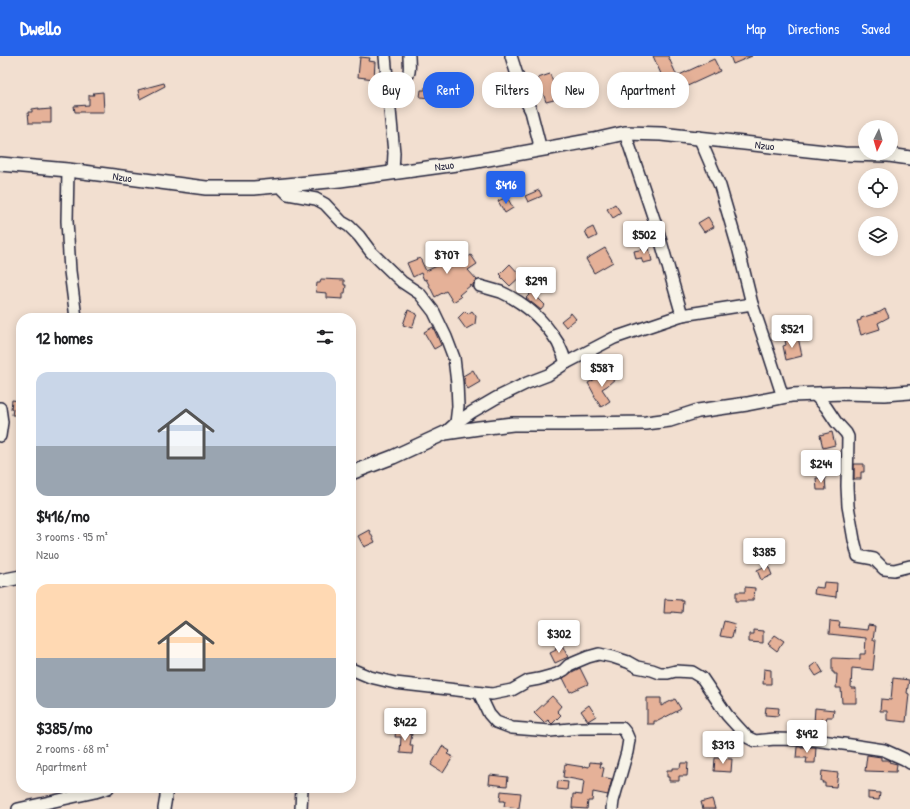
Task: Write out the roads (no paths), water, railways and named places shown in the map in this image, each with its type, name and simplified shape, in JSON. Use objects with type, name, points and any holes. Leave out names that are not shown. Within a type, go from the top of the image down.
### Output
[{"type":"street","points":[[385,56],[386,72]]},
{"type":"street","points":[[408,72],[409,56]]},
{"type":"street","points":[[511,56],[524,97],[531,111],[539,142],[538,150]]},
{"type":"street","points":[[390,108],[394,153],[393,172]]},
{"type":"street","points":[[625,133],[657,228],[682,315]]},
{"type":"street","name":"Nzuo","points":[[0,164],[68,170],[206,188],[254,188],[340,180],[470,162],[625,133],[699,137],[844,154],[889,155],[910,158]]},
{"type":"street","points":[[699,137],[720,186],[740,251],[752,304],[783,397]]},
{"type":"street","points":[[68,170],[67,221],[70,271],[75,313]]},
{"type":"street","points":[[279,185],[288,194],[316,199],[325,204],[342,222],[349,226],[359,236],[371,252],[402,282],[420,294],[434,312],[454,358],[458,406],[456,423]]},
{"type":"street","points":[[480,286],[499,292],[517,301],[534,313],[558,344],[566,363]]},
{"type":"street","points":[[445,433],[456,423],[496,398],[548,375],[566,363],[614,338],[682,315],[752,304]]},
{"type":"street","points":[[356,471],[393,457],[445,433],[480,428],[513,424],[646,423],[670,420],[698,411],[747,404],[792,395],[843,393],[884,394],[910,392]]},
{"type":"street","points":[[814,394],[826,407],[848,437],[848,506],[857,554],[860,557],[874,559],[884,569],[894,570],[910,566]]},
{"type":"street","points":[[0,408],[2,422],[0,436]]},
{"type":"street","points":[[0,581],[16,578]]},
{"type":"street","points":[[356,670],[370,677],[395,683],[492,694],[512,690],[528,681],[560,672],[569,665],[599,654],[613,657],[637,667],[660,673],[676,671],[692,672],[702,678],[736,726],[747,737],[755,742],[776,739],[814,740],[851,745],[884,750],[910,763]]},
{"type":"street","points":[[479,693],[496,722],[512,728],[550,731],[580,728],[622,728],[629,740],[612,809]]},
{"type":"street","points":[[18,809],[90,793]]},
{"type":"street","points":[[164,809],[166,793]]},
{"type":"street","points":[[301,809],[302,793]]}]
